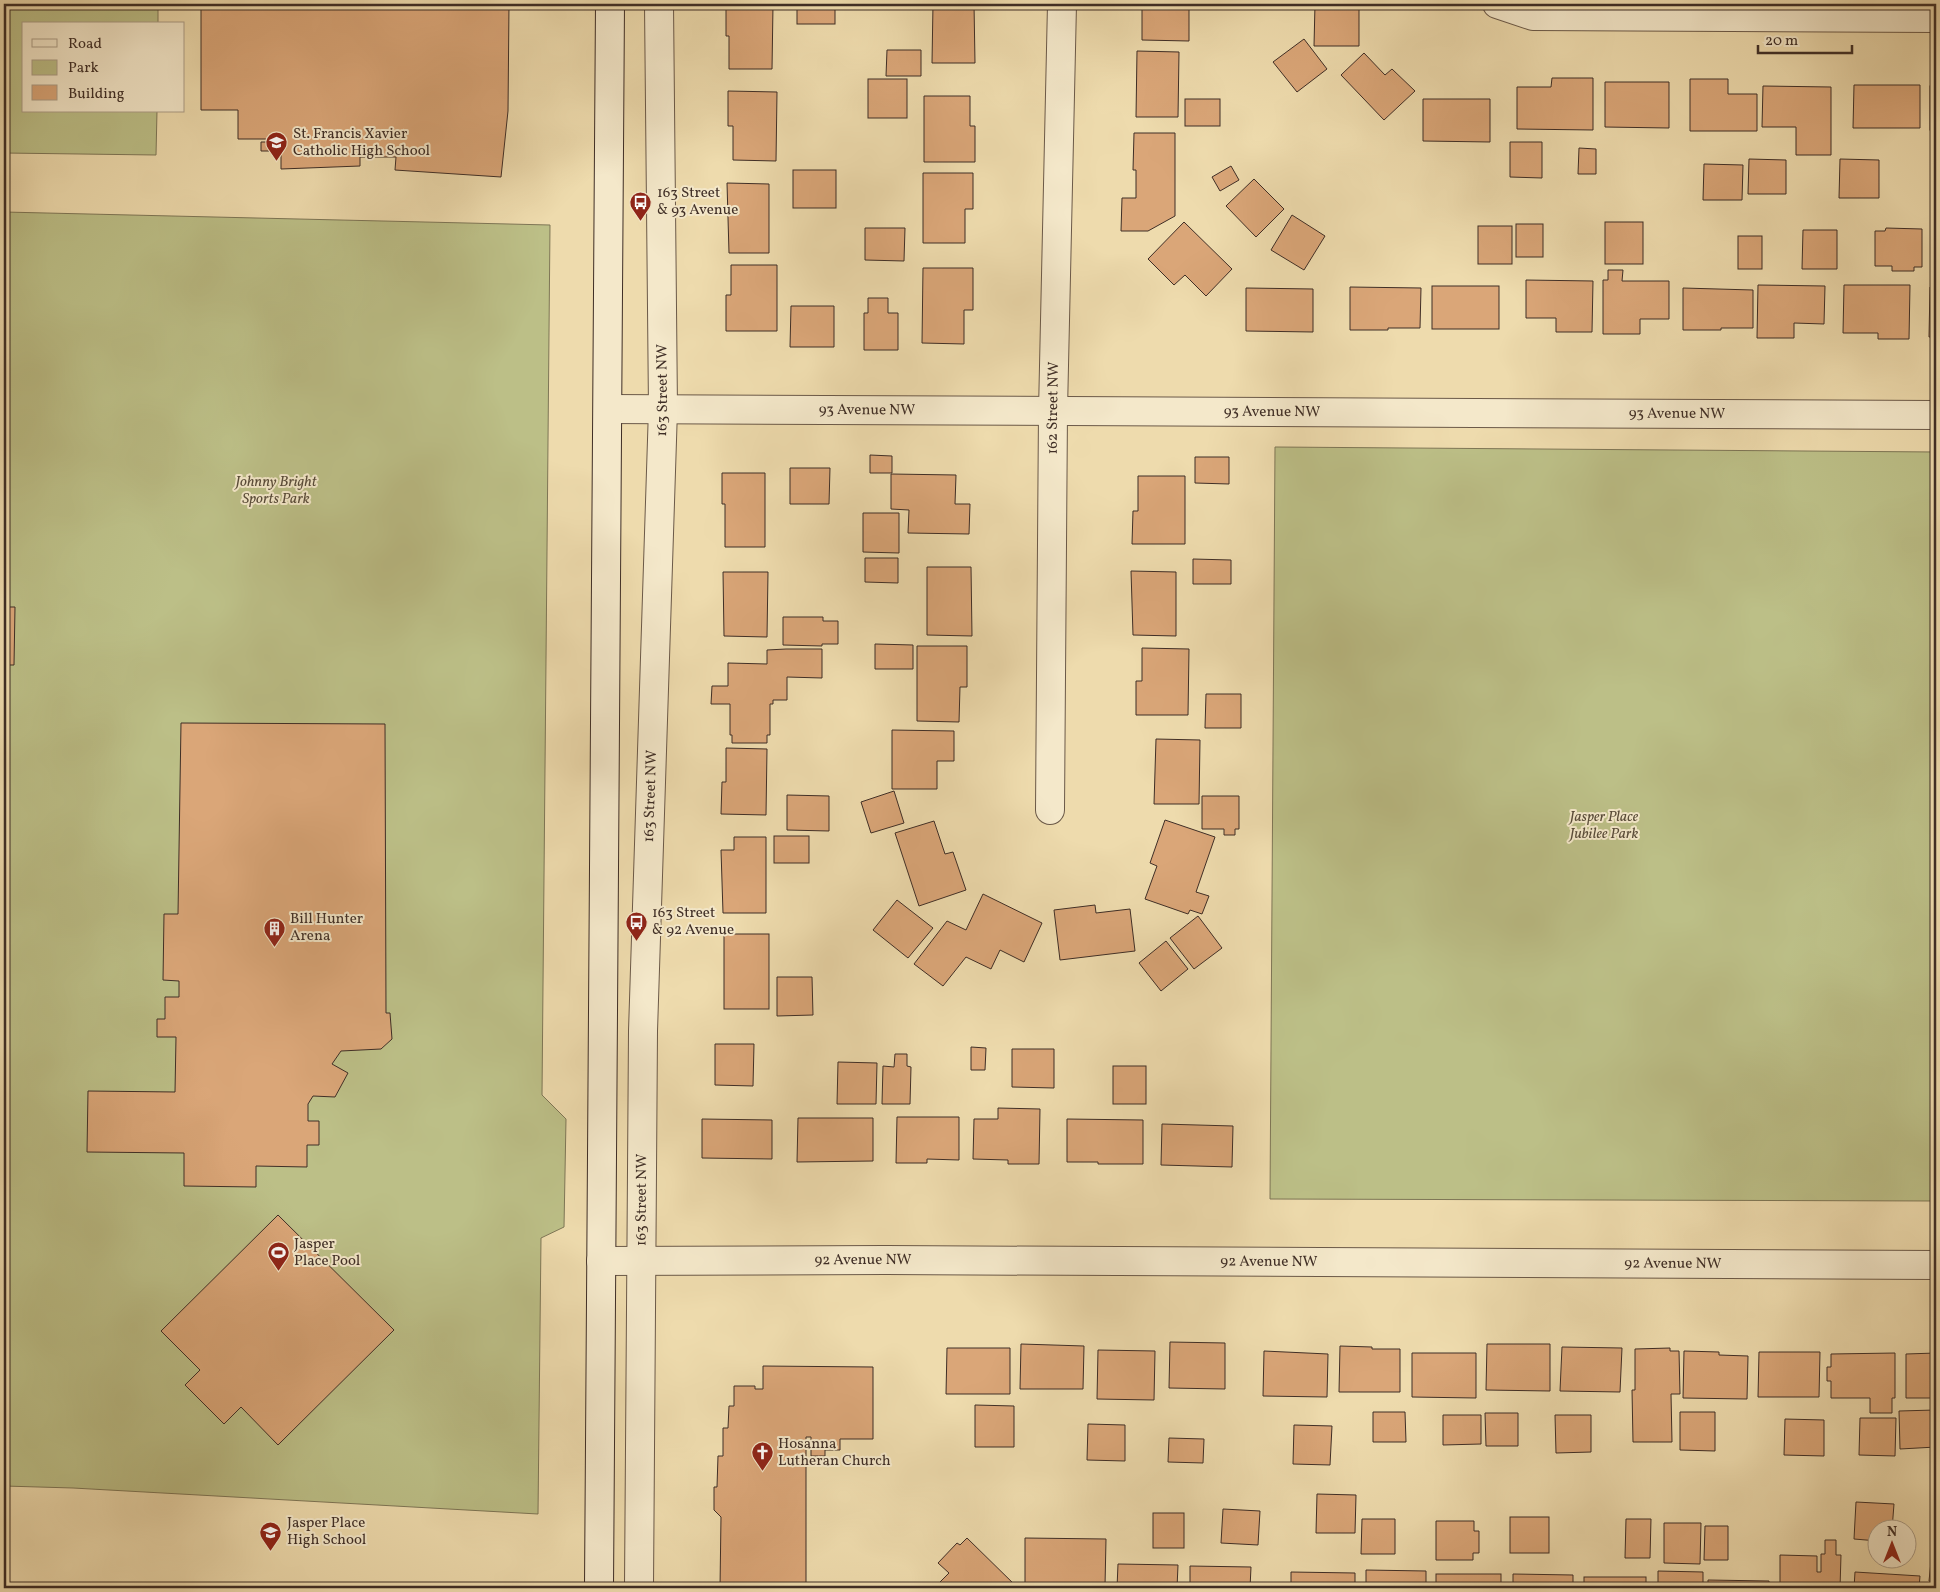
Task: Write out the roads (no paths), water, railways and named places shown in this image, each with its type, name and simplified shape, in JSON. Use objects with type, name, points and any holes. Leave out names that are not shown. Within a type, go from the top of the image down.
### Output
[{"type":"street","points":[[599,1588],[610,4]]},
{"type":"street","name":"163 Street NW","points":[[639,1588],[644,1021],[663,409],[659,4]]},
{"type":"street","name":"162 Street NW","points":[[1050,810],[1053,411],[1062,4]]},
{"type":"street","points":[[1497,4],[1533,16],[1936,18]]},
{"type":"street","name":"93 Avenue NW","points":[[608,409],[1936,415]]},
{"type":"street","name":"92 Avenue NW","points":[[601,1261],[886,1260],[1936,1265]]},
{"type":"place","name":"St. Francis Xavier Catholic High School","points":[[277,162]]},
{"type":"place","name":"163 Street & 93 Avenue","points":[[641,221]]},
{"type":"place","name":"163 Street & 92 Avenue","points":[[636,941]]},
{"type":"place","name":"Bill Hunter Arena","points":[[274,947]]},
{"type":"place","name":"Jasper Place Pool","points":[[278,1272]]},
{"type":"place","name":"Hosanna Lutheran Church","points":[[762,1472]]},
{"type":"place","name":"Jasper Place High School","points":[[271,1551]]},
{"type":"park label","name":"Johnny Bright Sports Park","points":[[276,490]]},
{"type":"park label","name":"Jasper Place Jubilee Park","points":[[1604,826]]}]
